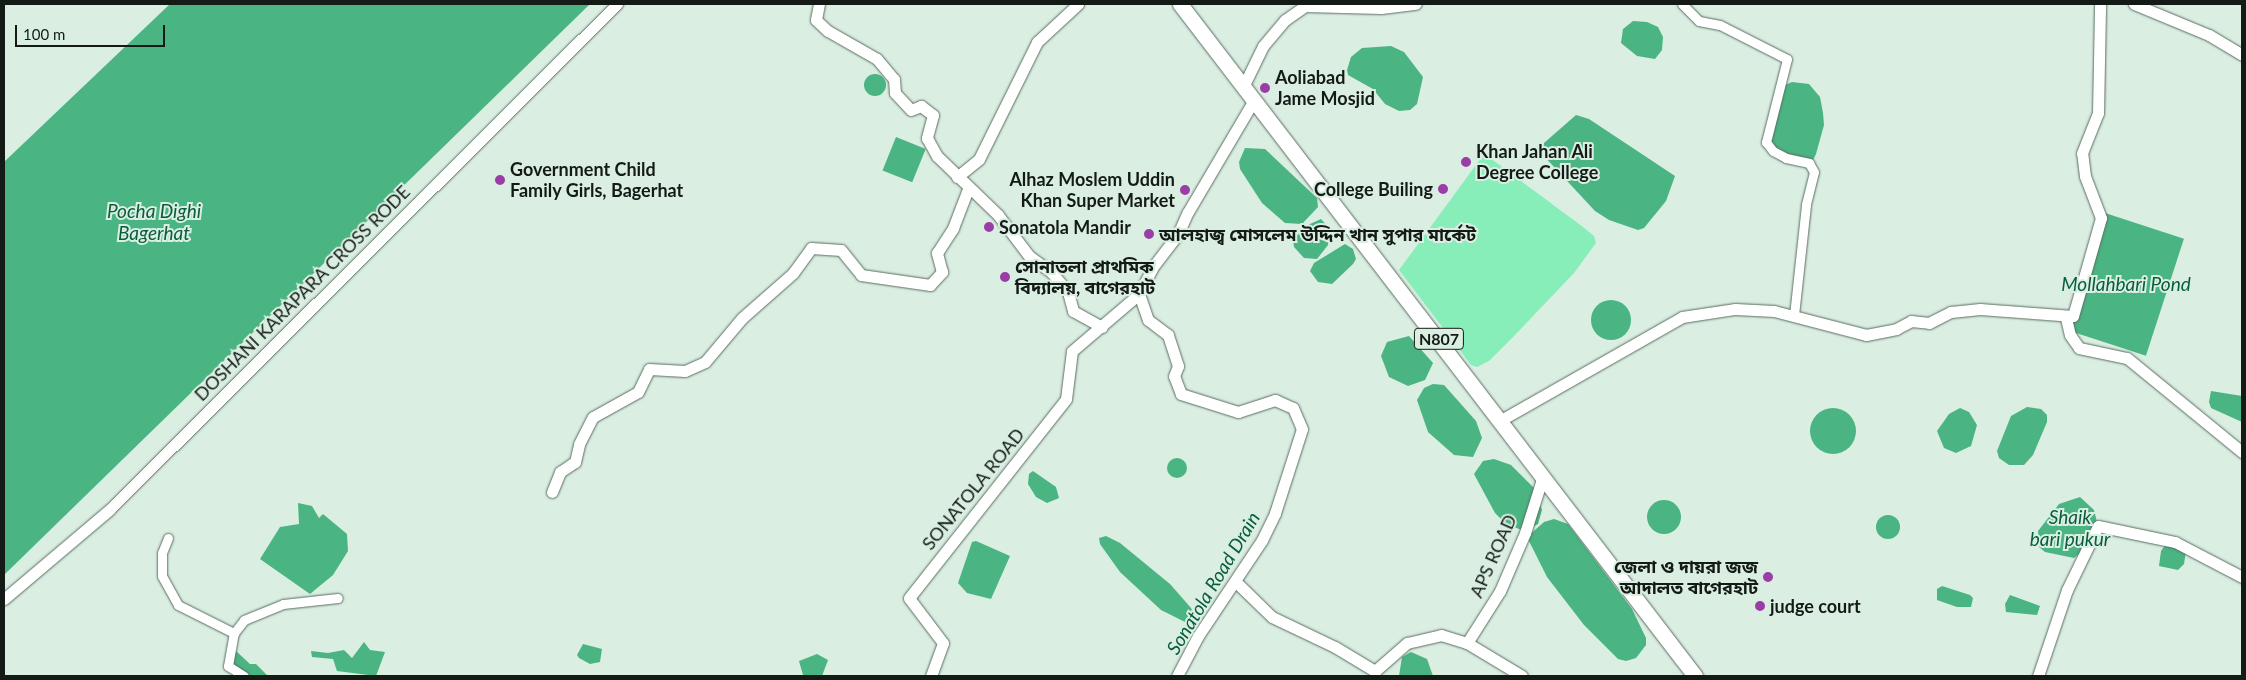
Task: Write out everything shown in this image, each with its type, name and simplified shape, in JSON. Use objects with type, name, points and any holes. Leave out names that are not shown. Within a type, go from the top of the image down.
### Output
[{"type":"highway","name":"N807","points":[[1180,4],[1501,420],[1695,676]]},
{"type":"street","name":"DOSHANI KARAPARA CROSS RODE","points":[[4,599],[108,510],[617,4]]},
{"type":"street","points":[[819,4],[816,20],[828,31],[877,59],[894,79],[895,93],[911,110],[921,106],[933,115],[927,138],[937,156],[968,189],[998,215],[1030,256],[1052,273],[1068,292],[1073,311],[1102,327]]},
{"type":"street","points":[[957,177],[978,159],[1037,42],[1078,4]]},
{"type":"street","points":[[1244,85],[1263,46],[1285,20],[1305,6],[1381,8],[1416,4]]},
{"type":"street","points":[[1682,4],[1699,21],[1720,25],[1787,59],[1766,142],[1773,152],[1786,158],[1809,163],[1814,172],[1806,205],[1794,315]]},
{"type":"street","points":[[1501,420],[1682,317],[1747,309],[1794,315],[1866,335],[1896,329],[1911,321],[1929,323],[1951,312],[1980,309],[2066,318],[2073,316],[2101,218],[2085,176],[2082,153],[2098,112],[2100,4]]},
{"type":"street","points":[[2134,4],[2209,35],[2242,55]]},
{"type":"street","points":[[1177,676],[1198,636],[1236,582],[1275,513],[1302,430],[1301,424],[1292,408],[1275,400],[1238,412],[1181,394],[1174,376],[1178,366],[1168,336],[1148,320],[1139,294],[1152,268],[1178,234],[1188,212],[1254,100]]},
{"type":"street","points":[[552,492],[560,472],[575,462],[579,444],[593,417],[638,392],[649,369],[685,371],[705,362],[742,318],[793,273],[811,248],[840,250],[861,275],[930,285],[942,272],[937,253],[953,228],[968,189]]},
{"type":"street","name":"SONATOLA ROAD","points":[[931,676],[943,643],[909,598],[1066,399],[1072,351],[1139,294]]},
{"type":"street","points":[[2066,318],[2070,335],[2079,348],[2127,358],[2242,452]]},
{"type":"street","name":"APS ROAD","points":[[1467,643],[1500,590],[1525,533],[1543,476]]},
{"type":"street","points":[[2038,676],[2067,590],[2098,526],[2175,542],[2242,578]]},
{"type":"street","points":[[168,538],[162,553],[162,576],[178,605],[234,633]]},
{"type":"street","points":[[1236,582],[1272,617],[1335,647],[1376,670],[1407,643],[1440,635],[1467,643],[1522,676]]},
{"type":"street","points":[[244,676],[228,666],[234,633],[244,620],[267,609],[338,598]]},
{"type":"shaded area","points":[[1486,155],[1583,227],[1594,236],[1596,243],[1574,273],[1516,334],[1489,361],[1477,367],[1471,365],[1399,270],[1481,158]]},
{"type":"water","name":"Pocha Dighi Bagerhat","points":[[170,4],[590,4],[4,575],[4,162]]},
{"type":"water","points":[[1633,21],[1647,22],[1658,27],[1663,37],[1662,50],[1655,59],[1637,56],[1621,43],[1623,29]]},
{"type":"water","points":[[1391,46],[1404,52],[1423,77],[1417,104],[1410,110],[1399,111],[1385,104],[1373,89],[1348,75],[1347,70],[1351,57],[1362,48]]},
{"type":"water","points":[[871,74],[879,74],[886,81],[886,89],[879,96],[871,96],[864,89],[864,81]]},
{"type":"water","points":[[1792,82],[1809,84],[1820,97],[1823,113],[1824,125],[1816,154],[1812,162],[1801,166],[1778,159],[1770,146],[1777,96],[1785,85]]},
{"type":"water","points":[[1576,115],[1589,119],[1675,176],[1666,201],[1644,228],[1638,230],[1609,220],[1595,211],[1542,154],[1544,143]]},
{"type":"water","points":[[896,137],[926,149],[912,182],[883,170]]},
{"type":"water","points":[[1245,148],[1265,149],[1317,198],[1318,207],[1302,224],[1285,223],[1262,203],[1240,169],[1239,162]]},
{"type":"water","name":"Mollahbari Pond","points":[[2105,213],[2184,239],[2146,356],[2067,330]]},
{"type":"water","points":[[1321,219],[1331,230],[1328,245],[1317,259],[1304,258],[1294,247],[1293,239],[1310,224]]},
{"type":"water","points":[[1345,244],[1353,249],[1356,259],[1353,264],[1332,284],[1318,282],[1310,271],[1314,263]]},
{"type":"water","points":[[1607,300],[1615,300],[1622,303],[1628,309],[1631,320],[1628,331],[1622,337],[1615,340],[1607,340],[1600,337],[1594,331],[1591,324],[1591,316],[1594,309],[1600,303]]},
{"type":"water","points":[[1409,336],[1433,363],[1425,380],[1408,386],[1389,377],[1381,356],[1387,342]]},
{"type":"water","points":[[1433,384],[1444,385],[1476,421],[1482,438],[1473,457],[1454,455],[1428,432],[1417,400],[1424,388]]},
{"type":"water","points":[[2211,391],[2242,396],[2242,422],[2211,408],[2209,402]]},
{"type":"water","points":[[2027,407],[2041,409],[2047,415],[2047,422],[2033,455],[2024,465],[2009,465],[1999,458],[1997,451],[2011,416]]},
{"type":"water","points":[[1828,408],[1838,408],[1852,418],[1856,431],[1852,444],[1846,450],[1838,454],[1828,454],[1814,444],[1810,436],[1810,426],[1820,412]]},
{"type":"water","points":[[1960,408],[1969,412],[1977,425],[1971,446],[1956,453],[1944,448],[1937,431],[1949,414]]},
{"type":"water","points":[[1177,458],[1184,461],[1187,468],[1184,475],[1177,478],[1170,475],[1167,468],[1170,461]]},
{"type":"water","points":[[1494,459],[1511,465],[1534,488],[1542,510],[1538,524],[1528,529],[1519,529],[1505,523],[1495,513],[1474,474],[1483,461]]},
{"type":"water","points":[[1033,471],[1056,487],[1059,498],[1047,503],[1036,497],[1028,484],[1029,474]]},
{"type":"water","name":"Shaik bari pukur","points":[[2080,497],[2094,510],[2098,526],[2085,549],[2074,558],[2045,552],[2039,547],[2038,531],[2059,504]]},
{"type":"water","points":[[1664,500],[1671,501],[1676,505],[1680,510],[1680,524],[1676,529],[1671,533],[1664,534],[1657,533],[1652,529],[1648,524],[1647,517],[1648,510],[1652,505],[1657,501]]},
{"type":"water","points":[[298,503],[312,506],[319,518],[323,514],[347,534],[348,551],[333,575],[310,594],[260,559],[280,527],[299,524]]},
{"type":"water","points":[[1888,515],[1896,519],[1900,527],[1896,535],[1888,539],[1880,535],[1876,527],[1880,519]]},
{"type":"water","points":[[1554,519],[1568,524],[1632,609],[1646,638],[1646,645],[1636,658],[1626,661],[1618,659],[1584,625],[1547,577],[1527,537],[1544,522]]},
{"type":"water","points":[[1106,536],[1120,543],[1170,584],[1191,608],[1195,616],[1189,624],[1161,610],[1120,572],[1100,544],[1099,538]]},
{"type":"water","points":[[976,541],[1010,556],[991,599],[967,593],[958,583],[972,542]]},
{"type":"water","points":[[2166,544],[2186,551],[2184,564],[2178,570],[2159,566],[2161,551]]},
{"type":"water","points":[[1942,586],[1970,595],[1973,598],[1971,607],[1957,607],[1937,600],[1937,589]]},
{"type":"water","points":[[2010,595],[2040,606],[2037,615],[2006,612],[2005,604]]},
{"type":"water","points":[[364,642],[370,650],[385,652],[376,676],[337,671],[333,659],[312,657],[311,651],[328,653],[344,650],[352,658]]},
{"type":"water","points":[[583,644],[602,649],[600,662],[590,664],[579,658],[577,655]]},
{"type":"water","points":[[236,651],[250,664],[256,664],[268,676],[250,676],[234,667],[232,663]]},
{"type":"water","points":[[1411,652],[1427,659],[1433,676],[1399,676],[1402,657]]},
{"type":"water","points":[[817,654],[828,660],[822,676],[799,676],[803,675],[799,661]]},
{"type":"place","name":"Aoliabad Jame Mosjid","points":[[1265,88]]},
{"type":"place","name":"Khan Jahan Ali Degree College","points":[[1466,162]]},
{"type":"place","name":"Government Child Family Girls, Bagerhat","points":[[500,180]]},
{"type":"place","name":"College Builing","points":[[1443,189]]},
{"type":"place","name":"Alhaz Moslem Uddin Khan Super Market","points":[[1185,190]]},
{"type":"place","name":"Sonatola Mandir","points":[[989,227]]},
{"type":"place","name":"আলহাজ্ব মোসলেম উদ্দিন খান সুপার মার্কেট","points":[[1149,234]]},
{"type":"place","name":"সোনাতলা প্রাথমিক বিদ্যালয়, বাগেরহাট","points":[[1005,277]]},
{"type":"place","name":"জেলা ও দায়রা জজ আদালত বাগেরহাট","points":[[1768,577]]},
{"type":"place","name":"judge court","points":[[1760,606]]},
{"type":"water label","name":"Sonatola Road Drain","points":[[1213,583]]}]
